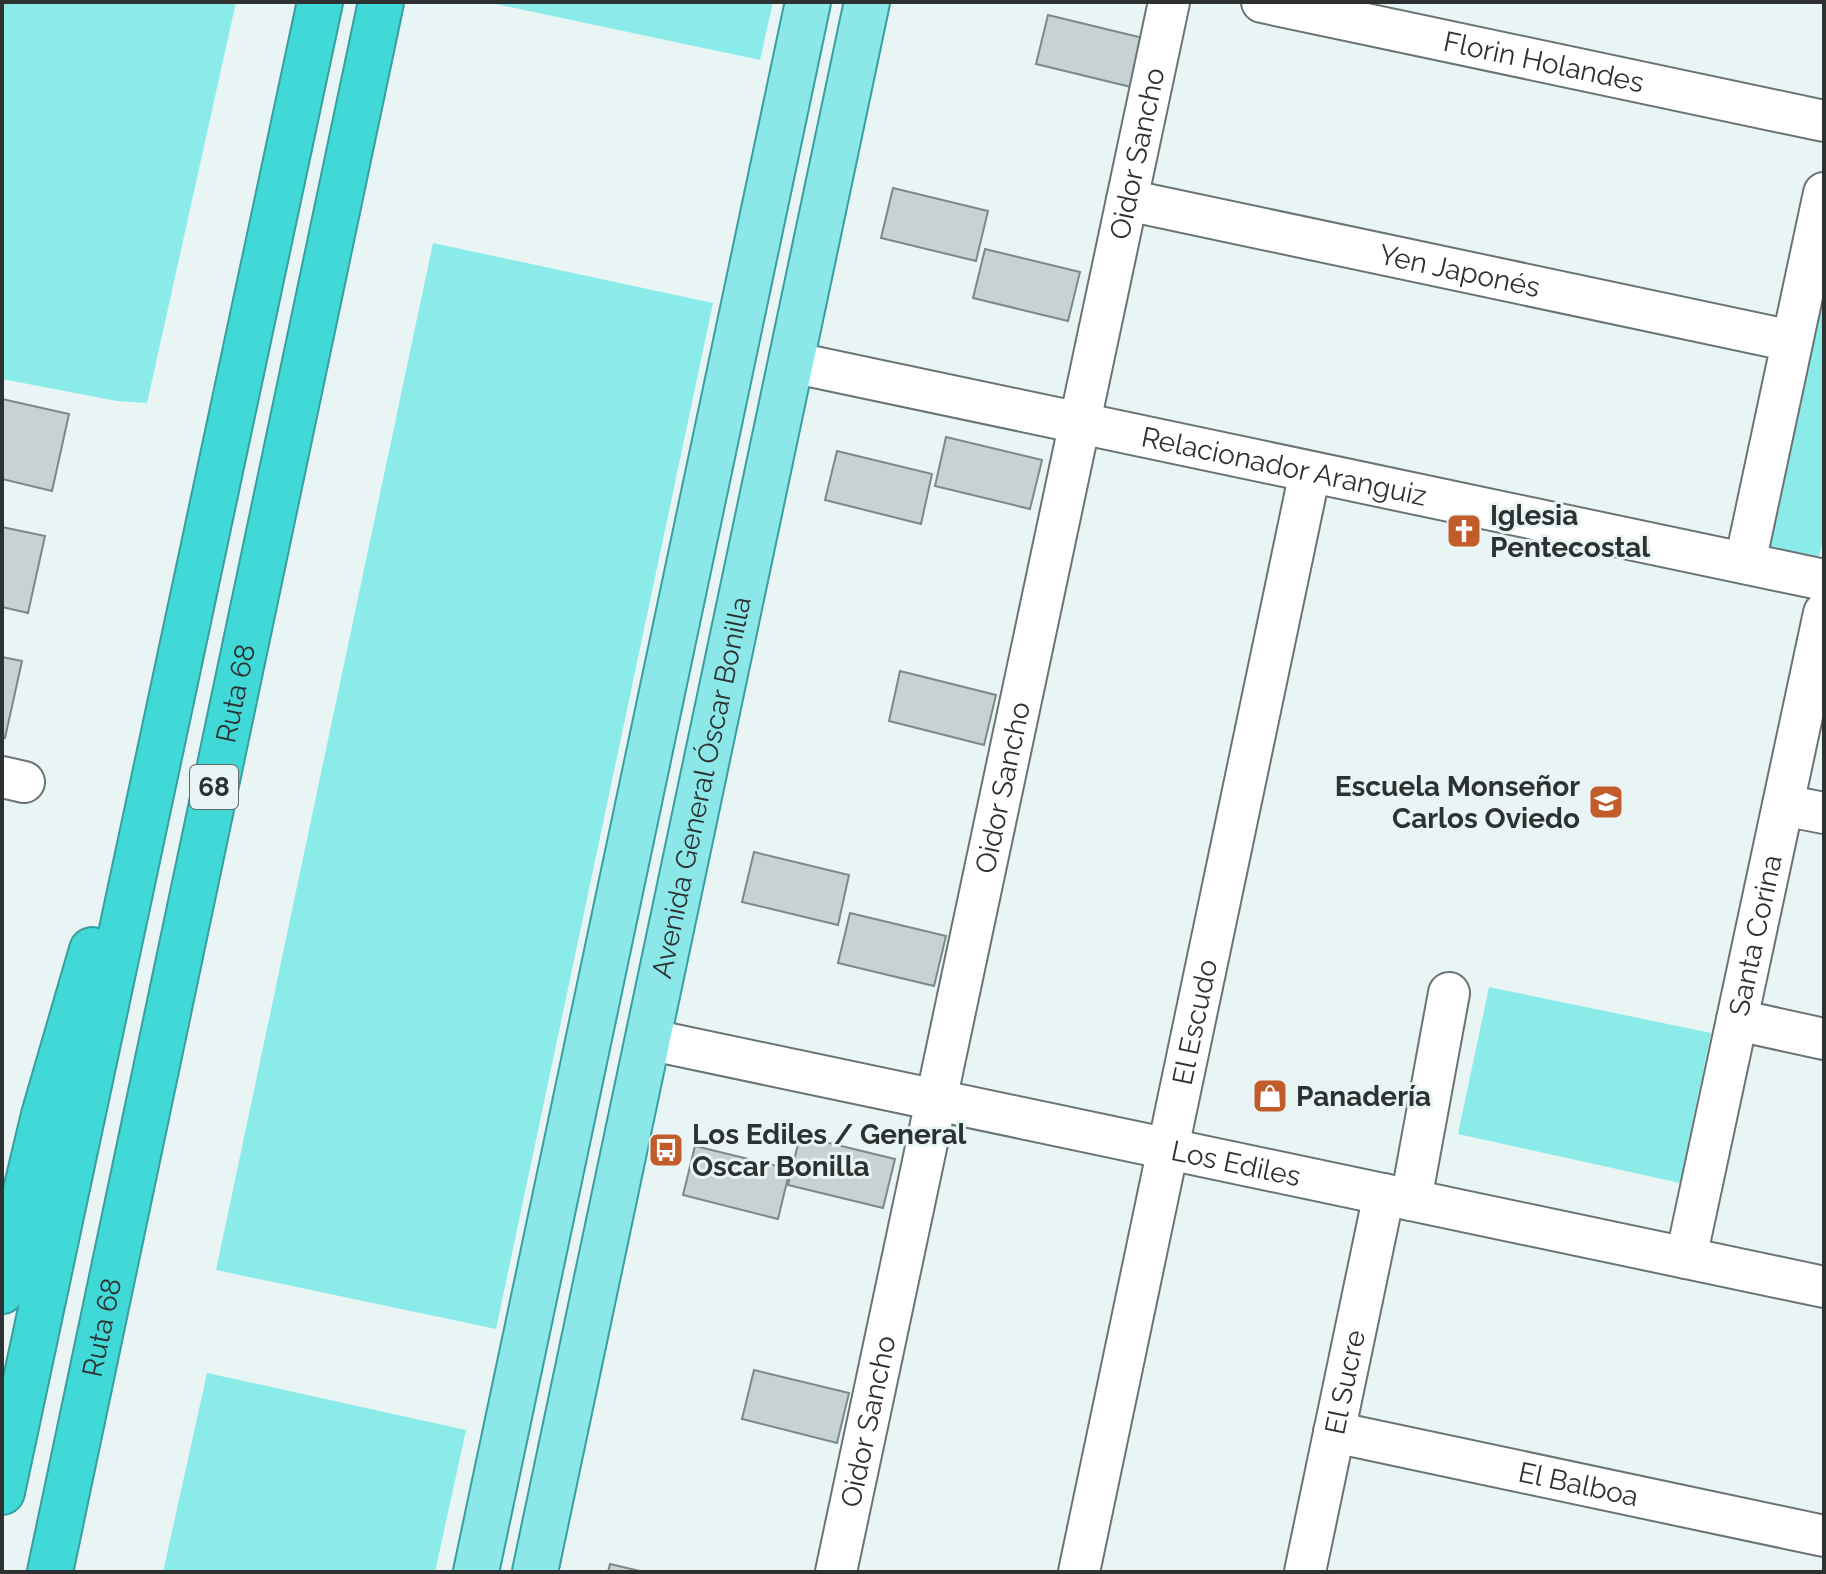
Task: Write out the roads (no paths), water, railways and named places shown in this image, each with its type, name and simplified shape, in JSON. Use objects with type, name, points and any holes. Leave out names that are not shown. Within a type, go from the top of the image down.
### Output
[{"type":"highway","name":"68","points":[[2,1492],[320,2]]},
{"type":"highway","name":"Ruta 68","points":[[50,1572],[381,2]]},
{"type":"highway","points":[[2,1291],[44,1115],[84,976],[99,927],[154,787]]},
{"type":"main road","name":"Avenida General Óscar Bonilla","points":[[476,1572],[808,2]]},
{"type":"main road","name":"Avenida General Óscar Bonilla","points":[[535,1572],[867,2]]},
{"type":"street","name":"Oidor Sancho","points":[[836,1572],[1169,2]]},
{"type":"street","name":"Florin Holandes","points":[[1262,2],[1824,121]]},
{"type":"street","points":[[1745,563],[1824,193]]},
{"type":"street","name":"Yen Japonés","points":[[1127,200],[1792,341]]},
{"type":"street","name":"Relacionador Aranguiz","points":[[791,362],[1824,580]]},
{"type":"street","name":"El Escudo","points":[[1079,1572],[1310,472]]},
{"type":"street","name":"Santa Corina","points":[[1686,1258],[1824,613]]},
{"type":"street","points":[[1783,805],[1824,813]]},
{"type":"street","name":"El Sucre","points":[[1305,1572],[1334,1432],[1449,993]]},
{"type":"street","points":[[1737,1020],[1824,1039]]},
{"type":"street","name":"Los Ediles","points":[[647,1039],[1824,1287]]},
{"type":"street","name":"El Balboa","points":[[1334,1432],[1824,1536]]},
{"type":"place","name":"Iglesia Pentecostal","points":[[1464,531]]},
{"type":"place","name":"Escuela Monseñor Carlos Oviedo","points":[[1606,802]]},
{"type":"place","name":"Panadería","points":[[1270,1096]]},
{"type":"place","name":"Los Ediles / General Oscar Bonilla","points":[[666,1150]]}]
